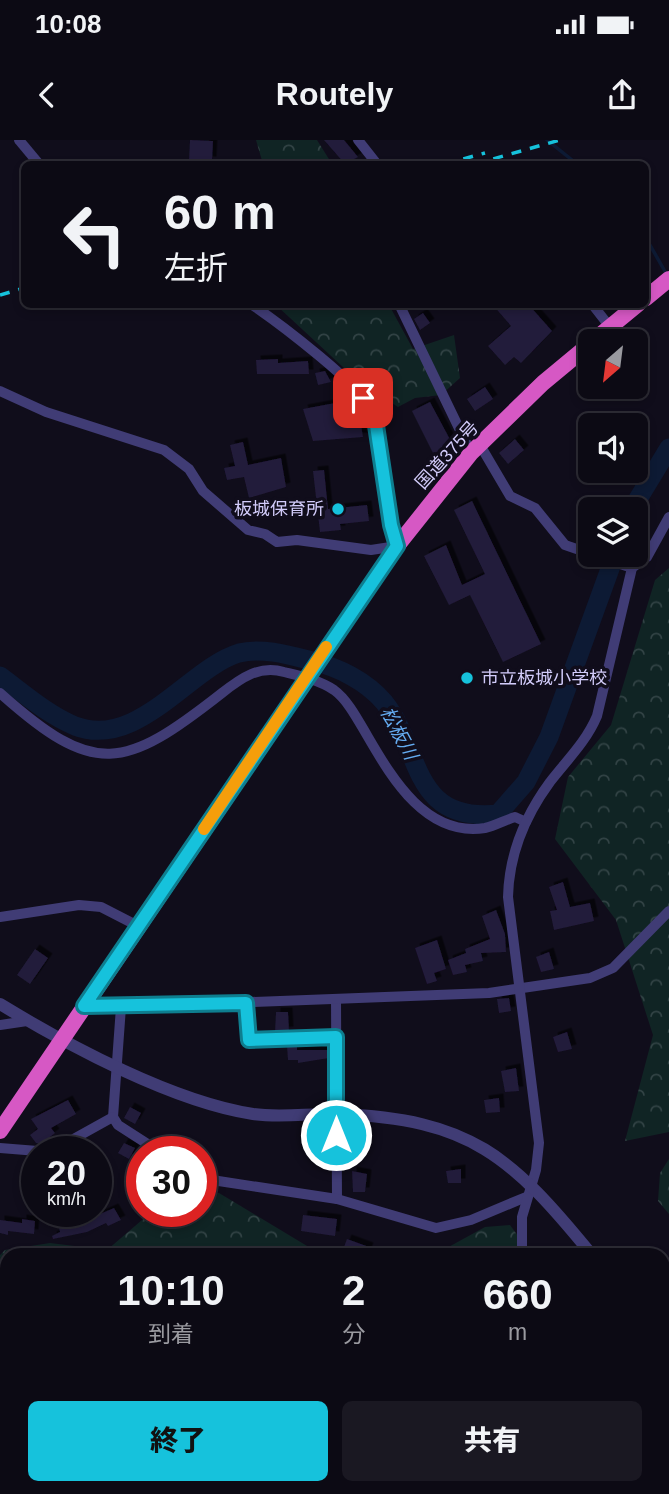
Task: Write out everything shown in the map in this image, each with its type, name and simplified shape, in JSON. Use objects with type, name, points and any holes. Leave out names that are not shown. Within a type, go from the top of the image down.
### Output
[{"type":"highway","points":[[649,296],[667,284]]},
{"type":"highway","name":"国道375号","points":[[608,329],[633,308]]},
{"type":"highway","name":"国道375号","points":[[0,1131],[59,1040],[397,546],[476,449],[543,383],[578,354]]},
{"type":"street","points":[[19,140],[36,161]]},
{"type":"street","points":[[358,140],[375,161]]},
{"type":"street","points":[[0,391],[46,412],[164,450],[189,469],[203,491],[248,530],[265,534],[277,542],[297,540],[371,550],[397,546],[391,525],[374,412],[337,372],[256,308]]},
{"type":"street","points":[[400,308],[476,449],[510,496],[535,508],[565,545],[578,550]]},
{"type":"street","points":[[595,308],[610,327]]},
{"type":"street","points":[[648,555],[669,517]]},
{"type":"street","points":[[522,1248],[522,1217],[540,1143],[508,897],[509,869],[526,822],[548,785],[593,725],[628,567]]},
{"type":"street","points":[[0,693],[19,711],[74,749],[92,755],[108,755],[151,742],[203,708],[243,676],[273,668],[310,674],[335,691],[357,718],[383,764],[412,800],[431,817],[451,827],[485,828],[515,817],[526,822]]},
{"type":"street","points":[[0,917],[79,905],[101,907],[138,926]]},
{"type":"street","points":[[84,1006],[246,1003],[489,993],[595,977],[613,968],[669,911]]},
{"type":"street","points":[[336,999],[337,1199]]},
{"type":"street","points":[[246,1003],[249,1040],[336,1037]]},
{"type":"street","points":[[0,1004],[59,1040],[213,1105],[254,1114],[336,1114],[413,1120],[449,1131],[504,1160],[532,1184],[586,1248]]},
{"type":"street","points":[[121,1007],[113,1118],[118,1125],[135,1136]]},
{"type":"street","points":[[0,1025],[27,1021]]},
{"type":"street","points":[[0,1148],[50,1152],[113,1118]]},
{"type":"street","points":[[217,1181],[337,1199],[436,1228],[471,1220],[526,1197]]},
{"type":"green space","points":[[256,140],[317,140],[330,161],[262,161]]},
{"type":"green space","points":[[279,308],[391,308],[413,349],[454,335],[460,378],[441,395],[415,398],[398,407],[357,380]]},
{"type":"green space","points":[[669,568],[669,1132],[625,1141],[653,1035],[616,920],[555,839],[568,777],[611,725],[655,580]]},
{"type":"green space","points":[[669,1159],[669,1214],[658,1201],[660,1173]]},
{"type":"green space","points":[[219,1193],[310,1248],[109,1248],[134,1227],[217,1227]]},
{"type":"green space","points":[[510,1225],[527,1248],[447,1248],[485,1227]]},
{"type":"green space","points":[[50,1243],[91,1248],[18,1248]]},
{"type":"building","points":[[190,140],[213,141],[212,161],[189,160]]},
{"type":"building","points":[[324,140],[344,140],[358,157],[342,161]]},
{"type":"building","points":[[495,308],[532,308],[552,331],[521,363],[514,357],[505,365],[488,346],[511,326]]},
{"type":"building","points":[[423,313],[430,323],[420,330],[414,319]]},
{"type":"building","points":[[278,359],[278,363],[308,361],[309,374],[257,374],[256,360]]},
{"type":"building","points":[[325,371],[331,382],[318,385],[315,373]]},
{"type":"building","points":[[485,387],[493,399],[475,411],[467,399]]},
{"type":"building","points":[[346,401],[350,427],[361,425],[363,437],[313,441],[303,409]]},
{"type":"building","points":[[430,402],[454,447],[434,455],[412,411]]},
{"type":"building","points":[[515,439],[524,450],[508,464],[499,453]]},
{"type":"building","points":[[243,442],[248,465],[281,458],[286,487],[249,498],[244,477],[227,480],[224,468],[235,466],[230,445]]},
{"type":"building","points":[[324,470],[328,509],[367,505],[369,521],[340,524],[341,530],[320,532],[313,471]]},
{"type":"building","points":[[472,501],[541,644],[503,662],[470,595],[449,605],[424,556],[446,545],[462,585],[485,574],[454,510]]},
{"type":"building","points":[[563,882],[570,907],[590,903],[594,921],[554,930],[550,911],[557,910],[549,887]]},
{"type":"building","points":[[496,910],[505,934],[506,952],[481,953],[483,961],[465,965],[467,972],[453,975],[448,960],[466,953],[465,949],[490,939],[482,916]]},
{"type":"building","points":[[437,940],[446,969],[434,973],[437,981],[427,984],[415,948]]},
{"type":"building","points":[[35,949],[48,958],[30,984],[17,975]]},
{"type":"building","points":[[549,952],[554,969],[541,972],[536,957]]},
{"type":"building","points":[[509,998],[511,1011],[499,1013],[497,999]]},
{"type":"building","points":[[276,1012],[288,1012],[289,1031],[275,1032]]},
{"type":"building","points":[[567,1032],[572,1049],[558,1052],[553,1037]]},
{"type":"building","points":[[287,1046],[297,1046],[297,1050],[329,1050],[329,1058],[298,1063],[298,1060],[288,1060]]},
{"type":"building","points":[[516,1068],[519,1091],[505,1092],[501,1071]]},
{"type":"building","points":[[499,1098],[500,1112],[486,1113],[484,1100]]},
{"type":"building","points":[[68,1100],[76,1114],[51,1128],[55,1133],[51,1136],[31,1136],[38,1129],[31,1119]]},
{"type":"building","points":[[130,1107],[141,1113],[135,1124],[124,1118]]},
{"type":"building","points":[[124,1143],[126,1144],[126,1157],[118,1153]]},
{"type":"building","points":[[461,1169],[461,1183],[448,1183],[446,1171]]},
{"type":"building","points":[[352,1171],[367,1174],[365,1192],[353,1192]]},
{"type":"building","points":[[112,1209],[121,1220],[112,1224]]},
{"type":"building","points":[[303,1215],[337,1219],[335,1236],[301,1231]]},
{"type":"building","points":[[0,1220],[21,1223],[21,1227],[35,1227],[34,1234],[8,1231],[8,1235],[0,1233]]},
{"type":"building","points":[[59,1227],[98,1227],[53,1239],[52,1236],[60,1232]]},
{"type":"building","points":[[347,1239],[369,1247],[369,1248],[344,1248]]},
{"type":"waterway","points":[[547,140],[573,161]]},
{"type":"waterway","points":[[649,243],[667,275]]},
{"type":"waterway","name":"松板川","points":[[639,497],[669,448]]},
{"type":"waterway","name":"松板川","points":[[0,676],[55,716],[75,726],[98,730],[120,727],[141,717],[220,661],[239,653],[275,652],[294,656],[341,671],[377,694],[396,721],[422,779],[433,795],[448,807],[469,814],[498,814],[526,782],[549,737],[611,567]]},
{"type":"railway","points":[[486,161],[560,140]]},
{"type":"railway","points":[[456,161],[485,153]]},
{"type":"railway","points":[[0,295],[21,289]]},
{"type":"slow traffic","points":[[204,829],[326,647]]},
{"type":"place","name":"板城保育所","points":[[338,509]]},
{"type":"place","name":"市立板城小学校","points":[[467,678]]},
{"type":"route","points":[[336,1135],[336,1037],[249,1040],[246,1003],[84,1006],[397,546],[391,525],[374,412],[363,398]]}]
